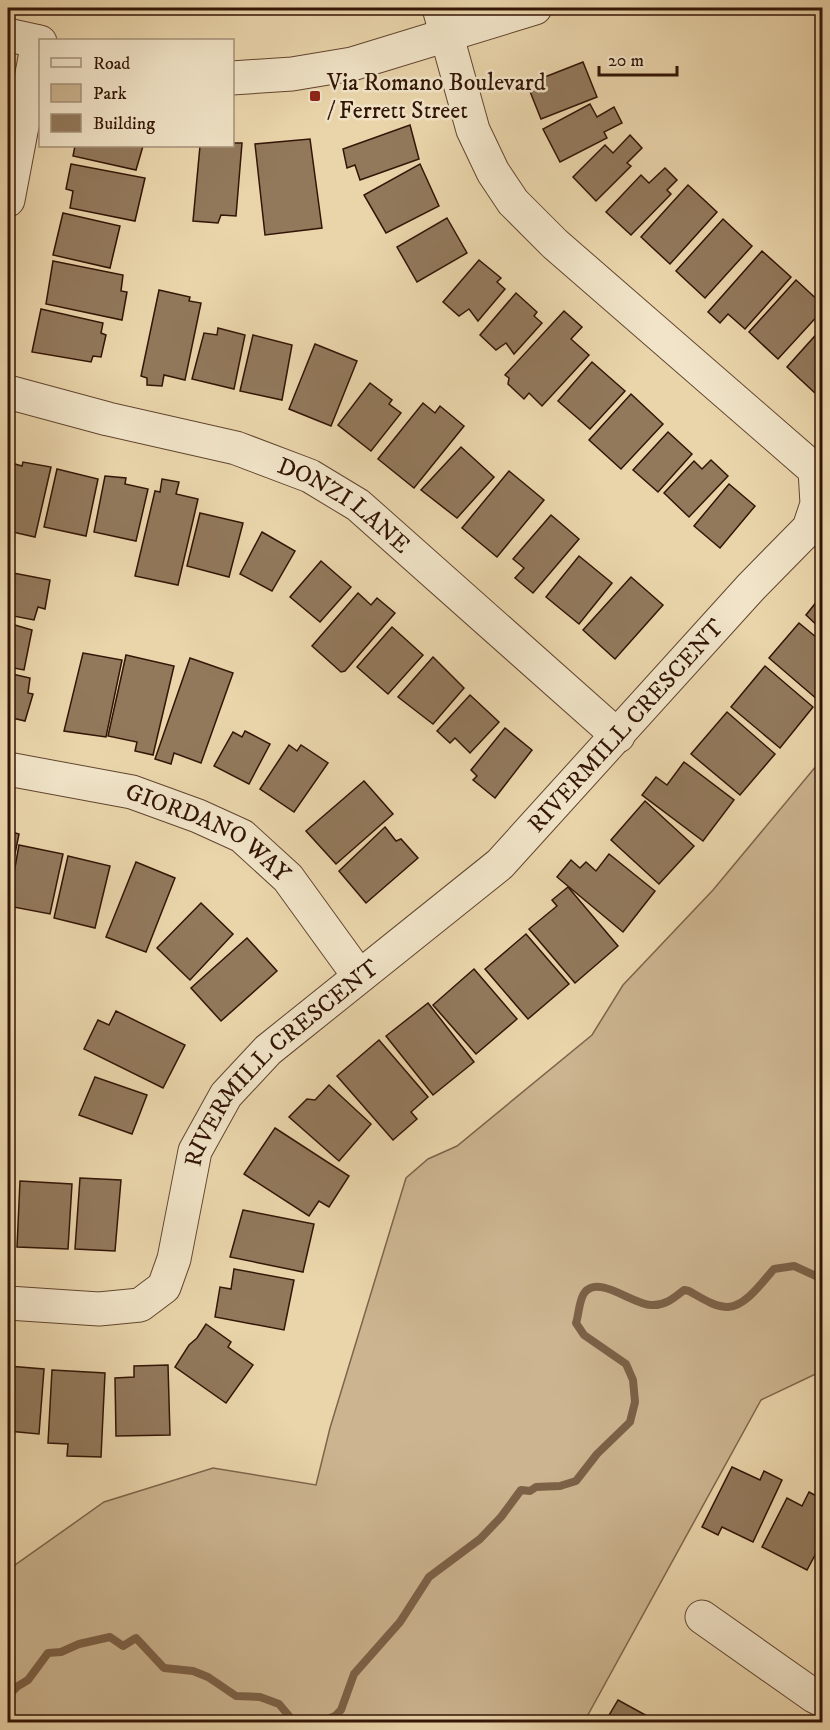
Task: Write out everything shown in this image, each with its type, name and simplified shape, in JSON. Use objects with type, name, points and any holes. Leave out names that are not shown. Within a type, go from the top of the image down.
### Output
[{"type":"street","points":[[234,78],[292,74],[352,64],[443,21],[535,8]]},
{"type":"street","name":"RIVERMILL CRESCENT","points":[[8,1303],[99,1309],[140,1305],[164,1287],[174,1260],[195,1151],[226,1095],[268,1050],[500,864],[751,587],[808,528],[817,504],[815,471],[563,251],[513,202],[493,172],[472,130],[443,21]]},
{"type":"street","points":[[8,200],[29,39]]},
{"type":"street","name":"DONZI LANE","points":[[8,392],[108,419],[236,448],[310,476],[358,506],[618,736]]},
{"type":"street","name":"GIORDANO WAY","points":[[8,769],[132,792],[198,816],[242,836],[288,878],[359,976]]},
{"type":"street","points":[[702,1617],[822,1700]]},
{"type":"green space","points":[[822,759],[822,1371],[761,1400],[584,1722],[8,1722],[8,1570],[104,1502],[213,1468],[316,1485],[330,1428],[406,1178],[428,1159],[457,1146],[592,1035],[623,985],[713,890]]},
{"type":"building","points":[[583,62],[597,97],[541,119],[527,84]]},
{"type":"building","points":[[590,104],[597,117],[614,107],[622,123],[604,132],[607,138],[560,162],[543,129]]},
{"type":"building","points":[[410,125],[419,159],[360,180],[355,165],[347,168],[343,149]]},
{"type":"building","points":[[630,135],[642,148],[627,163],[631,166],[596,201],[573,177],[605,145],[613,153]]},
{"type":"building","points":[[310,139],[322,228],[265,235],[255,144]]},
{"type":"building","points":[[234,143],[242,143],[236,216],[221,215],[218,223],[193,221],[200,147],[234,147]]},
{"type":"building","points":[[75,147],[143,147],[136,170],[73,156]]},
{"type":"building","points":[[71,164],[145,178],[135,221],[70,208],[73,191],[66,189]]},
{"type":"building","points":[[420,164],[439,206],[386,233],[364,195]]},
{"type":"building","points":[[665,168],[677,180],[667,190],[671,194],[631,235],[606,212],[641,175],[649,183]]},
{"type":"building","points":[[688,185],[717,212],[670,264],[641,237]]},
{"type":"building","points":[[63,213],[120,226],[110,268],[53,255]]},
{"type":"building","points":[[447,218],[467,253],[417,282],[397,247]]},
{"type":"building","points":[[723,219],[752,246],[705,298],[676,271]]},
{"type":"building","points":[[762,251],[791,277],[745,329],[728,314],[720,323],[708,312]]},
{"type":"building","points":[[479,260],[501,278],[497,282],[505,289],[478,321],[469,309],[459,316],[443,302]]},
{"type":"building","points":[[53,261],[123,275],[121,291],[127,292],[122,320],[46,304]]},
{"type":"building","points":[[796,280],[822,304],[822,311],[778,359],[749,332]]},
{"type":"building","points":[[159,290],[190,297],[189,301],[201,303],[185,380],[164,375],[162,386],[147,385],[147,378],[141,376]]},
{"type":"building","points":[[516,293],[537,312],[534,316],[542,323],[514,354],[506,343],[496,350],[480,335]]},
{"type":"building","points":[[41,309],[103,323],[101,333],[106,335],[101,357],[93,356],[91,362],[32,352]]},
{"type":"building","points":[[564,311],[582,327],[571,339],[589,355],[542,406],[529,393],[524,399],[508,384],[509,378],[505,375]]},
{"type":"building","points":[[218,328],[245,335],[234,389],[192,379],[204,333],[217,335]]},
{"type":"building","points":[[822,328],[822,387],[816,394],[787,367]]},
{"type":"building","points":[[253,335],[292,345],[282,400],[240,391]]},
{"type":"building","points":[[315,344],[357,361],[331,426],[289,409]]},
{"type":"building","points":[[592,362],[625,391],[590,429],[558,401]]},
{"type":"building","points":[[370,383],[392,400],[389,404],[401,413],[371,451],[338,425]]},
{"type":"building","points":[[631,394],[663,424],[621,469],[589,440]]},
{"type":"building","points":[[423,403],[435,413],[440,406],[464,426],[414,488],[378,459]]},
{"type":"building","points":[[668,432],[692,454],[658,492],[633,470]]},
{"type":"building","points":[[461,447],[494,477],[457,518],[421,490]]},
{"type":"building","points":[[711,460],[728,476],[689,517],[664,493],[694,461],[702,469]]},
{"type":"building","points":[[8,462],[22,466],[23,462],[51,467],[35,537],[8,531]]},
{"type":"building","points":[[57,469],[98,479],[86,536],[44,527]]},
{"type":"building","points":[[509,471],[544,500],[497,557],[462,528]]},
{"type":"building","points":[[105,476],[126,478],[125,484],[148,489],[136,541],[94,532]]},
{"type":"building","points":[[162,479],[179,482],[176,494],[198,499],[178,585],[135,576],[155,491],[160,492]]},
{"type":"building","points":[[729,484],[755,506],[720,548],[694,526]]},
{"type":"building","points":[[200,513],[243,523],[229,577],[187,566]]},
{"type":"building","points":[[551,515],[579,539],[533,593],[515,578],[524,568],[513,559]]},
{"type":"building","points":[[262,532],[295,551],[272,591],[240,574]]},
{"type":"building","points":[[579,556],[612,583],[579,624],[546,597]]},
{"type":"building","points":[[321,561],[351,587],[320,622],[290,597]]},
{"type":"building","points":[[8,572],[50,580],[45,609],[38,607],[34,620],[8,615]]},
{"type":"building","points":[[631,577],[663,605],[615,659],[583,630]]},
{"type":"building","points":[[358,593],[371,605],[377,598],[395,613],[345,671],[341,672],[312,646]]},
{"type":"building","points":[[822,595],[822,630],[806,615]]},
{"type":"building","points":[[8,623],[32,630],[24,670],[8,667]]},
{"type":"building","points":[[799,623],[822,642],[822,695],[818,700],[769,658]]},
{"type":"building","points":[[392,627],[423,655],[388,694],[357,667]]},
{"type":"building","points":[[83,653],[122,660],[106,737],[64,731]]},
{"type":"building","points":[[126,655],[174,666],[153,755],[135,751],[137,742],[108,736]]},
{"type":"building","points":[[433,657],[464,688],[433,724],[398,697]]},
{"type":"building","points":[[190,658],[233,673],[201,763],[174,753],[171,764],[155,759]]},
{"type":"building","points":[[765,666],[813,707],[780,748],[731,707]]},
{"type":"building","points":[[8,673],[30,678],[28,693],[33,694],[25,721],[8,717]]},
{"type":"building","points":[[470,695],[499,722],[470,753],[455,738],[450,743],[437,731]]},
{"type":"building","points":[[727,712],[775,754],[740,795],[691,754]]},
{"type":"building","points":[[505,728],[532,750],[495,798],[473,780],[477,776],[471,770]]},
{"type":"building","points":[[245,731],[270,744],[249,784],[214,766],[233,732],[242,737]]},
{"type":"building","points":[[289,745],[297,751],[301,745],[328,763],[294,812],[260,789]]},
{"type":"building","points":[[684,762],[734,800],[703,841],[642,795],[656,777],[667,785]]},
{"type":"building","points":[[364,781],[393,814],[336,864],[306,831]]},
{"type":"building","points":[[645,801],[694,846],[659,884],[611,840]]},
{"type":"building","points":[[385,827],[396,841],[401,839],[418,858],[366,903],[339,871]]},
{"type":"building","points":[[8,831],[19,834],[8,888]]},
{"type":"building","points":[[19,845],[63,854],[50,914],[8,906]]},
{"type":"building","points":[[609,854],[655,891],[623,932],[557,877],[571,860],[580,868],[586,862],[596,871]]},
{"type":"building","points":[[68,856],[110,866],[95,928],[54,918]]},
{"type":"building","points":[[136,862],[175,878],[146,952],[106,937]]},
{"type":"building","points":[[568,887],[618,946],[575,983],[529,929],[557,906],[552,900]]},
{"type":"building","points":[[201,903],[233,934],[190,980],[157,948]]},
{"type":"building","points":[[526,934],[569,984],[528,1019],[485,969]]},
{"type":"building","points":[[247,938],[277,971],[221,1021],[191,988]]},
{"type":"building","points":[[474,969],[517,1019],[476,1054],[433,1005]]},
{"type":"building","points":[[428,1003],[474,1062],[433,1095],[386,1036]]},
{"type":"building","points":[[116,1011],[185,1045],[163,1088],[84,1049],[98,1020],[109,1025]]},
{"type":"building","points":[[379,1040],[428,1097],[411,1112],[417,1119],[393,1140],[337,1076]]},
{"type":"building","points":[[95,1077],[147,1095],[132,1134],[79,1115]]},
{"type":"building","points":[[329,1085],[371,1124],[339,1161],[289,1117],[307,1099],[315,1100]]},
{"type":"building","points":[[275,1128],[349,1176],[329,1207],[319,1201],[309,1216],[244,1174]]},
{"type":"building","points":[[80,1178],[121,1180],[115,1251],[75,1249]]},
{"type":"building","points":[[8,1180],[14,1181],[9,1247],[8,1246]]},
{"type":"building","points":[[20,1181],[72,1184],[68,1249],[17,1247]]},
{"type":"building","points":[[243,1210],[314,1224],[303,1272],[230,1257]]},
{"type":"building","points":[[234,1269],[294,1280],[284,1330],[215,1317],[220,1287],[231,1289]]},
{"type":"building","points":[[206,1324],[231,1342],[228,1347],[253,1365],[226,1403],[175,1367]]},
{"type":"building","points":[[168,1365],[170,1435],[116,1436],[115,1378],[134,1377],[134,1366]]},
{"type":"building","points":[[8,1366],[44,1369],[39,1434],[8,1431]]},
{"type":"building","points":[[52,1370],[105,1373],[101,1457],[67,1456],[68,1444],[48,1443]]},
{"type":"building","points":[[732,1467],[760,1480],[764,1471],[782,1480],[753,1542],[722,1527],[718,1535],[702,1527]]},
{"type":"building","points":[[809,1492],[822,1499],[816,1515],[822,1516],[822,1542],[807,1570],[762,1547],[787,1498],[802,1506]]},
{"type":"building","points":[[618,1700],[658,1722],[605,1722]]},
{"type":"waterway","points":[[320,1722],[335,1716],[341,1710],[354,1674],[400,1622],[429,1577],[480,1539],[501,1517],[521,1490],[530,1491],[536,1487],[560,1486],[576,1481],[597,1454],[630,1422],[635,1402],[633,1380],[626,1364],[584,1335],[576,1323],[585,1292],[591,1288],[607,1288],[643,1303],[656,1305],[669,1301],[684,1290],[712,1304],[728,1307],[735,1306],[748,1298],[774,1269],[794,1266],[816,1276],[822,1274]]},
{"type":"waterway","points":[[8,1696],[28,1680],[48,1653],[61,1652],[79,1644],[110,1637],[123,1646],[136,1638],[164,1668],[193,1671],[208,1677],[236,1696],[260,1697],[279,1704],[294,1722]]},
{"type":"place","name":"Via Romano Boulevard / Ferrett Street","points":[[315,96]]}]
